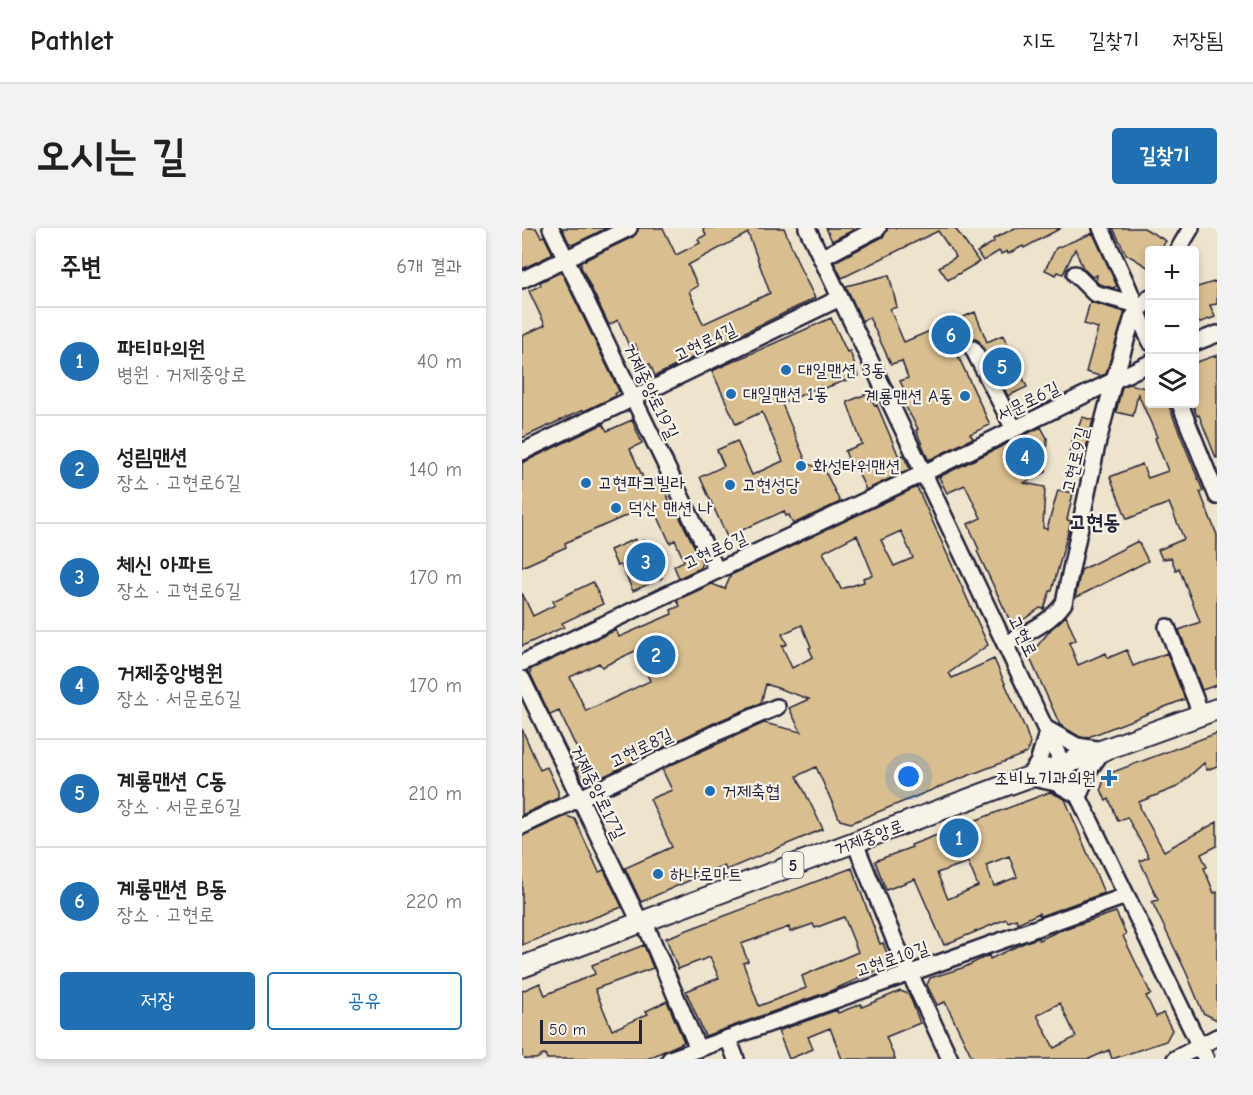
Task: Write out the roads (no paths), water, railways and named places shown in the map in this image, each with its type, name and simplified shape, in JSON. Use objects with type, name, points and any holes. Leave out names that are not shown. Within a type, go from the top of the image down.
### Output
[{"type":"main road","name":"거제중앙로","points":[[522,967],[1028,777],[1212,712]]},
{"type":"street","name":"거제중앙로19길","points":[[551,228],[717,571]]},
{"type":"street","points":[[522,280],[629,228]]},
{"type":"street","name":"고현로","points":[[807,228],[1046,730],[1203,1052]]},
{"type":"street","points":[[1101,228],[1145,332]]},
{"type":"street","points":[[1180,246],[1191,228]]},
{"type":"street","points":[[820,258],[871,230]]},
{"type":"street","points":[[1076,274],[1094,294],[1136,309]]},
{"type":"street","name":"고현로4길","points":[[522,452],[840,298]]},
{"type":"street","name":"고현로9길","points":[[1006,644],[1044,624],[1056,615],[1064,603],[1097,445],[1114,380],[1136,309],[1146,300]]},
{"type":"street","points":[[1199,341],[1217,334]]},
{"type":"street","points":[[974,348],[1014,429]]},
{"type":"street","name":"서문로6길","points":[[924,474],[1145,365]]},
{"type":"street","points":[[1182,408],[1211,466],[1217,496]]},
{"type":"street","name":"고현로6길","points":[[522,663],[924,474]]},
{"type":"street","points":[[1167,627],[1212,712]]},
{"type":"street","name":"거제중앙로17길","points":[[522,679],[579,800],[642,921],[698,1049]]},
{"type":"street","name":"고현로8길","points":[[522,826],[718,732],[777,707]]},
{"type":"street","points":[[1046,730],[1077,746],[1103,750],[1087,773],[1079,796],[1056,783],[1028,777],[1038,763],[1046,730]]},
{"type":"street","points":[[855,843],[910,974],[950,1059]]},
{"type":"street","name":"고현로10길","points":[[670,1059],[1126,896]]},
{"type":"street","points":[[1175,1059],[1203,1052],[1217,1037]]},
{"type":"street","points":[[728,1038],[736,1059]]},
{"type":"place","name":"계룡맨션 B동","points":[[951,335]]},
{"type":"place","name":"계룡맨션 C동","points":[[1002,367]]},
{"type":"place","name":"대일맨션 3동","points":[[786,370]]},
{"type":"place","name":"대일맨션 1동","points":[[731,394]]},
{"type":"place","name":"계룡맨션 A동","points":[[965,396]]},
{"type":"place","name":"거제중앙병원","points":[[1025,457]]},
{"type":"place","name":"화성타워맨션","points":[[801,466]]},
{"type":"place","name":"고현파크빌라","points":[[586,483]]},
{"type":"place","name":"고현성당","points":[[730,485]]},
{"type":"place","name":"덕산 맨션 나","points":[[616,508]]},
{"type":"place","name":"체신 아파트","points":[[646,562]]},
{"type":"place","name":"성림맨션","points":[[656,655]]},
{"type":"place","name":"조비뇨기과의원","points":[[1109,778]]},
{"type":"place","name":"거제축협","points":[[710,791]]},
{"type":"place","name":"파티마의원","points":[[959,838]]},
{"type":"place","name":"하나로마트","points":[[658,874]]},
{"type":"district","name":"고현동","points":[[1095,522]]}]
